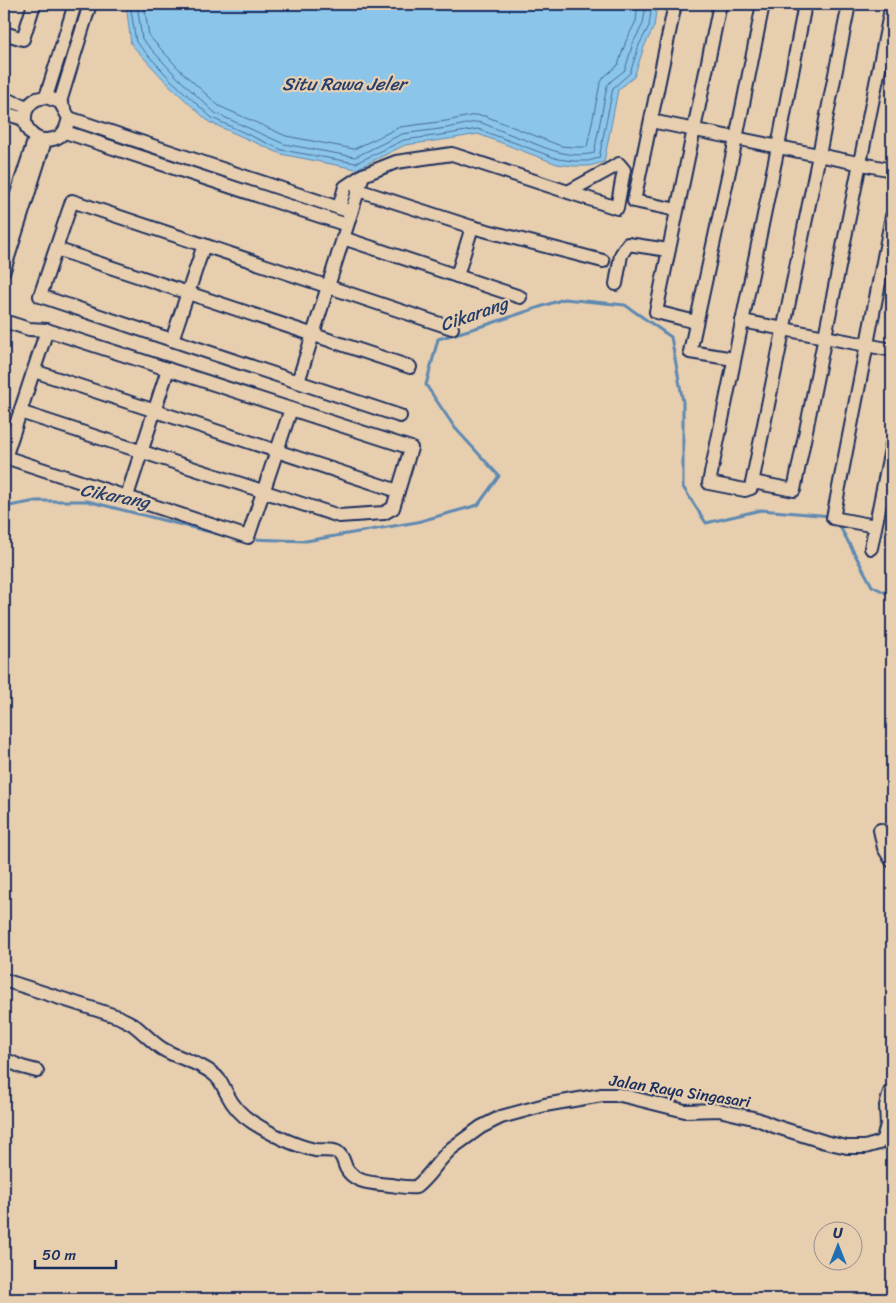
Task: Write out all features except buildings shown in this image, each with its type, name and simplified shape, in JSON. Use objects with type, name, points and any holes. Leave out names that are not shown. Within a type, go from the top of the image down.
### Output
[{"type":"street","points":[[4,33],[23,39],[34,4]]},
{"type":"street","points":[[46,97],[75,4]]},
{"type":"street","points":[[60,102],[90,4]]},
{"type":"street","points":[[674,4],[634,201],[677,210]]},
{"type":"street","points":[[696,322],[656,312],[720,4]]},
{"type":"street","points":[[734,359],[690,352],[763,4]]},
{"type":"street","points":[[805,4],[778,147],[709,483],[744,490],[752,488],[849,4]]},
{"type":"street","points":[[753,482],[794,490],[892,4]]},
{"type":"street","points":[[69,118],[65,132],[56,139],[40,139],[27,130],[24,119],[28,107],[36,100],[46,97],[60,102],[69,118],[352,212]]},
{"type":"street","points":[[4,99],[28,107]]},
{"type":"street","points":[[4,113],[24,119]]},
{"type":"street","points":[[651,121],[892,170]]},
{"type":"street","points":[[65,132],[312,214],[345,232],[458,276],[520,297]]},
{"type":"street","points":[[4,234],[40,139]]},
{"type":"street","points":[[4,270],[40,139]]},
{"type":"street","points":[[339,208],[345,187],[363,175],[396,162],[452,154],[568,192],[617,208],[624,170],[619,164],[568,192]]},
{"type":"street","points":[[203,178],[207,164]]},
{"type":"street","points":[[298,382],[363,175]]},
{"type":"street","points":[[358,190],[472,227],[603,261]]},
{"type":"street","points":[[312,214],[316,200]]},
{"type":"street","points":[[400,416],[40,296],[72,201],[452,328]]},
{"type":"street","points":[[875,526],[833,518],[892,216]]},
{"type":"street","points":[[458,276],[472,227]]},
{"type":"street","points":[[616,284],[621,255],[628,244],[668,250]]},
{"type":"street","points":[[172,340],[204,245]]},
{"type":"street","points":[[56,249],[410,367]]},
{"type":"street","points":[[4,321],[29,329],[48,330],[411,448],[393,508],[384,514],[339,516],[20,412]]},
{"type":"street","points":[[742,321],[892,350]]},
{"type":"street","points":[[48,330],[5,459],[126,496],[248,537],[291,409]]},
{"type":"street","points":[[126,496],[168,369]]},
{"type":"street","points":[[34,371],[398,491]]},
{"type":"street","points":[[871,548],[892,444]]},
{"type":"street","points":[[880,830],[884,848],[892,862]]},
{"type":"street","name":"Jalan Raya Singasari","points":[[4,980],[118,1017],[133,1024],[161,1048],[212,1072],[224,1086],[235,1106],[244,1117],[296,1145],[317,1150],[335,1151],[344,1160],[350,1174],[372,1184],[416,1187],[429,1175],[446,1153],[490,1122],[521,1111],[602,1095],[620,1095],[684,1111],[719,1110],[757,1119],[825,1142],[856,1148],[865,1147],[878,1143],[883,1139],[887,1125],[887,1100],[892,1091]]},
{"type":"street","points":[[4,1059],[37,1071]]},
{"type":"water","name":"Situ Rawa Jeler","points":[[126,4],[657,4],[654,27],[644,47],[634,77],[618,90],[604,162],[589,166],[557,164],[478,134],[405,145],[356,169],[281,154],[209,122],[168,84],[131,44]]},
{"type":"waterway","name":"Cikarang","points":[[251,539],[306,541],[417,522],[478,505],[499,476],[455,428],[426,385],[438,339],[564,299],[625,305],[671,337],[683,402],[683,487],[706,523],[761,510],[831,516]]},
{"type":"waterway","name":"Cikarang","points":[[4,507],[36,501],[87,501],[226,536]]},
{"type":"waterway","name":"Cikarang","points":[[838,523],[872,586],[892,596]]}]
